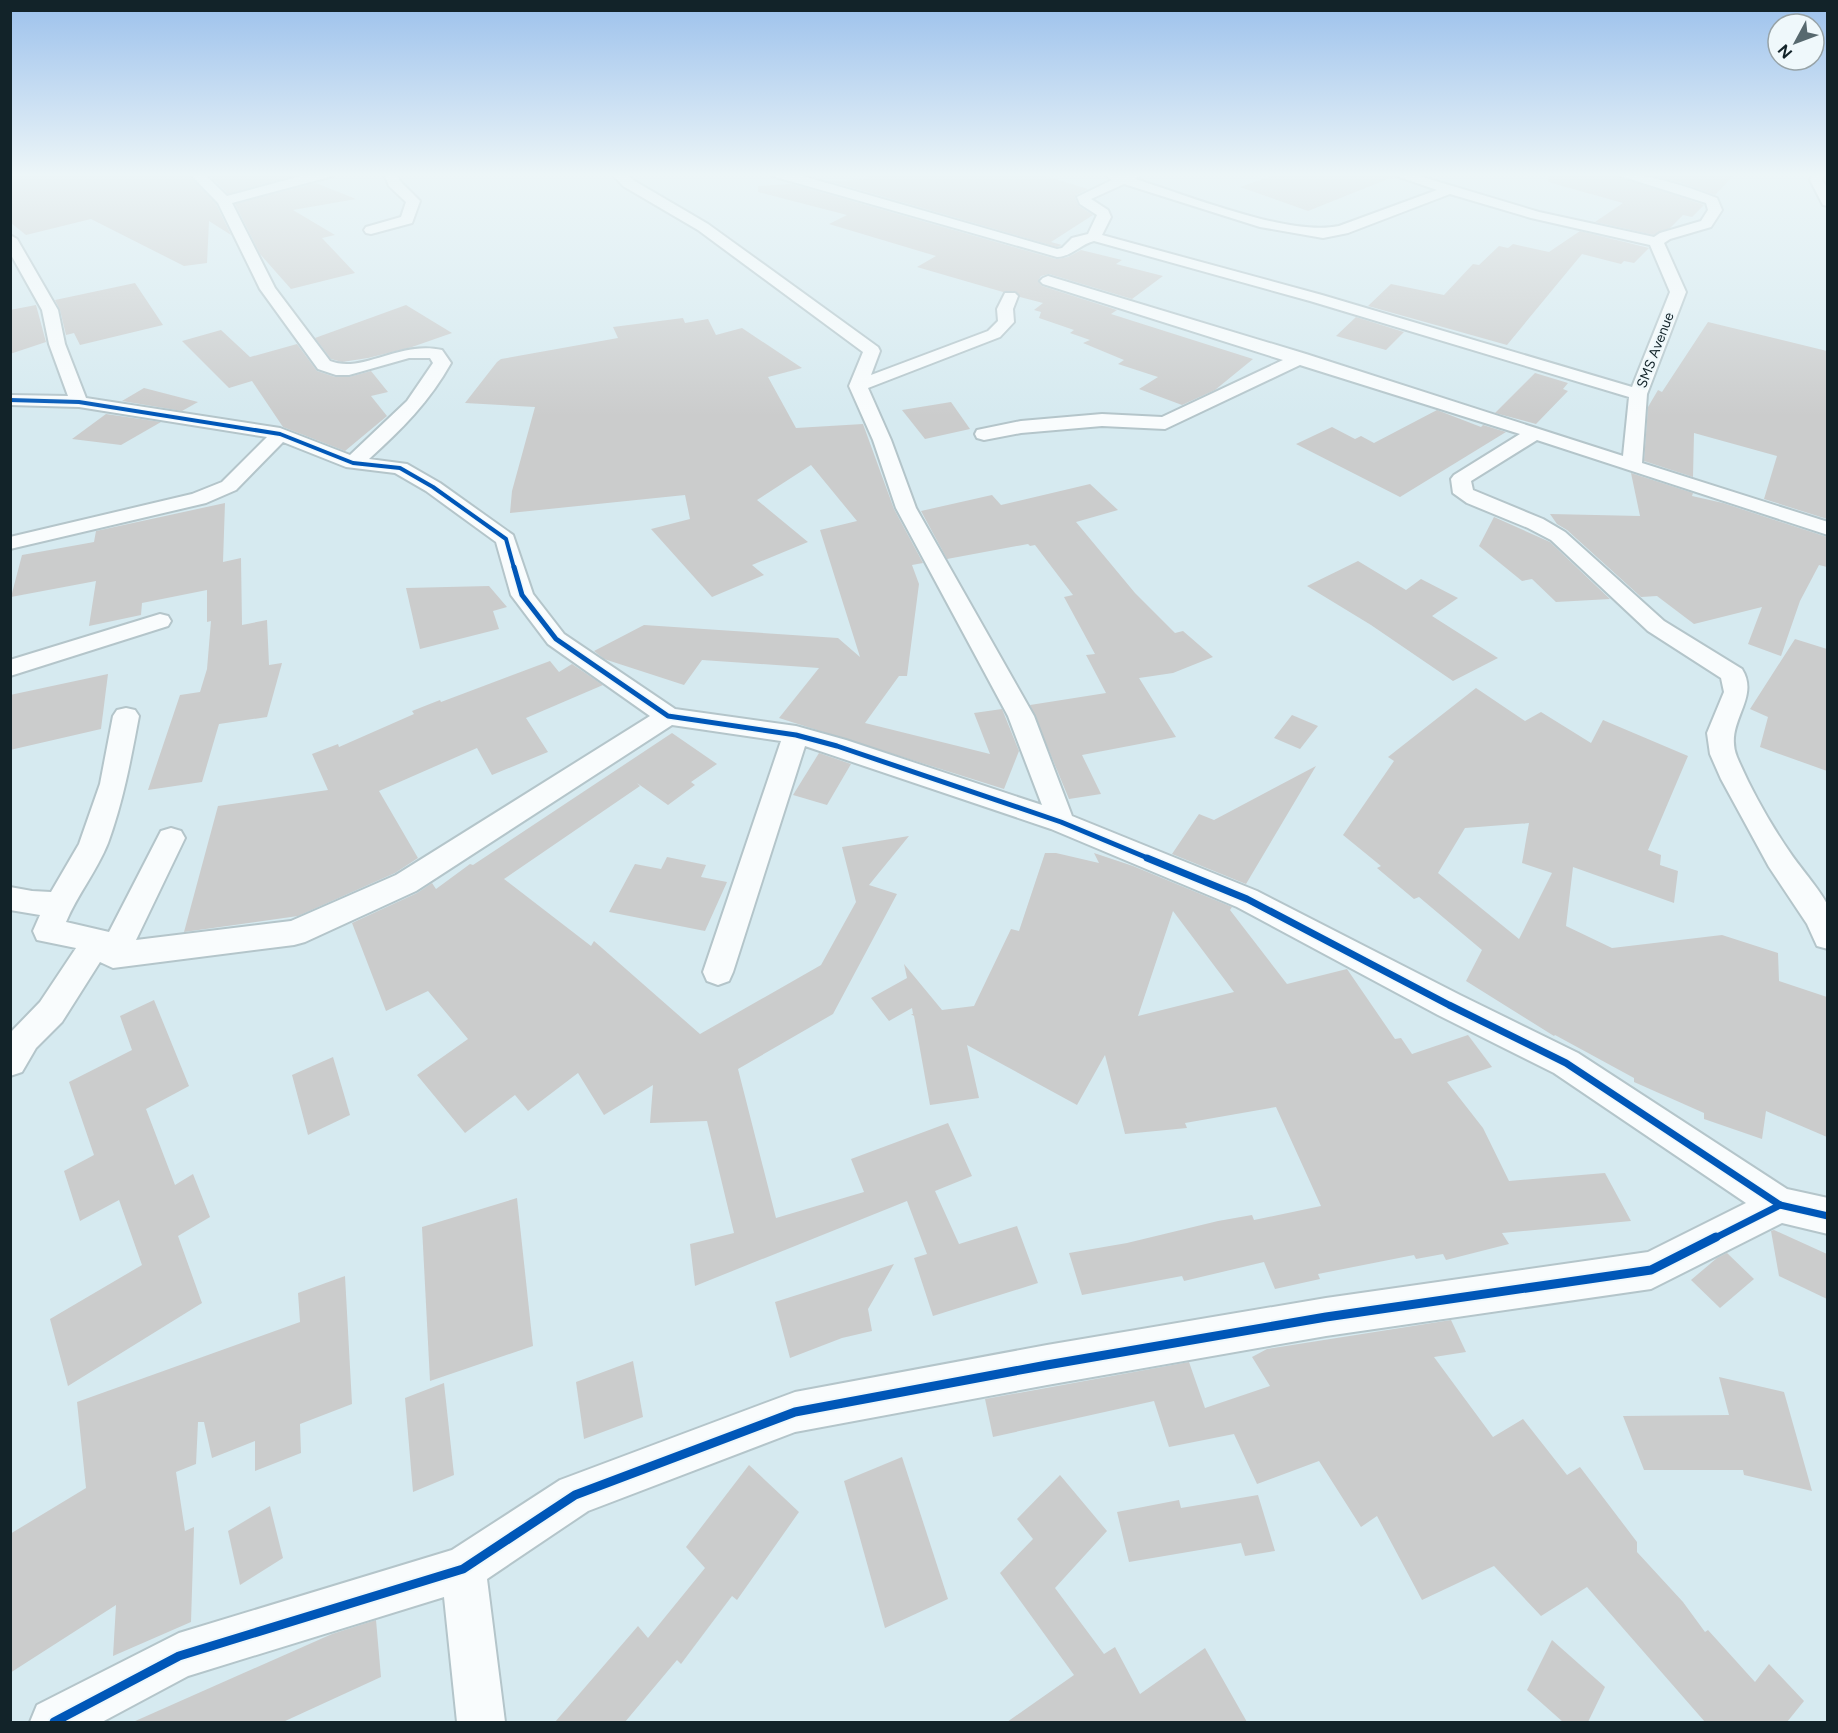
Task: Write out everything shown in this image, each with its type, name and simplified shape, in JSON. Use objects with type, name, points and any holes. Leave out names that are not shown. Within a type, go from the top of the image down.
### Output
[{"type":"street","points":[[18,254],[50,310],[57,344],[79,402]]},
{"type":"street","points":[[249,254],[268,289],[324,365],[333,371],[350,369],[415,351],[436,354],[441,363],[434,378],[410,411],[353,463]]},
{"type":"street","points":[[737,254],[872,351],[858,386],[882,440],[906,508],[1021,716],[1061,822]]},
{"type":"street","points":[[1155,254],[1316,298],[1638,394]]},
{"type":"street","name":"SMS Avenue","points":[[1632,464],[1638,394],[1678,292],[1661,254]]},
{"type":"street","points":[[1048,281],[1300,358],[1827,529]]},
{"type":"street","points":[[858,386],[994,334],[1006,322],[1005,309],[1010,296]]},
{"type":"street","points":[[984,434],[1021,427],[1102,420],[1165,423],[1300,358]]},
{"type":"street","points":[[10,400],[79,402],[280,434],[353,463],[400,468],[433,487],[506,539],[522,595],[556,639],[669,716],[796,735],[837,746],[1061,822],[1247,899],[1449,1005],[1566,1063],[1780,1205],[1827,1216]]},
{"type":"street","points":[[1534,433],[1461,479],[1463,493],[1482,504],[1524,518],[1557,535],[1585,558],[1656,626],[1733,675],[1736,692],[1720,733],[1723,754],[1734,779],[1779,859],[1820,919],[1827,937]]},
{"type":"street","points":[[10,543],[199,499],[229,486],[280,434]]},
{"type":"street","points":[[10,668],[160,621]]},
{"type":"street","points":[[126,716],[113,784],[93,845],[59,904],[48,931],[106,947],[294,933],[406,883],[669,716]]},
{"type":"street","points":[[718,972],[796,735]]},
{"type":"street","points":[[10,1062],[26,1038],[106,947],[171,838]]},
{"type":"street","points":[[10,898],[32,903],[59,904]]},
{"type":"street","points":[[54,1722],[179,1656],[464,1569],[575,1496],[795,1412],[1047,1365],[1326,1317],[1651,1270],[1780,1205]]},
{"type":"street","points":[[464,1569],[481,1722]]},
{"type":"building","points":[[160,254],[207,254],[207,263],[184,266]]},
{"type":"building","points":[[260,254],[337,254],[355,273],[291,289]]},
{"type":"building","points":[[929,254],[1038,254],[1056,259],[1074,254],[1097,254],[1122,260],[1116,264],[1163,276],[1132,299],[1049,274],[1041,276],[1038,281],[1042,286],[1117,310],[1111,314],[1253,359],[1215,390],[1182,405],[1139,389],[1158,377],[1118,364],[1124,360],[1083,343],[1090,340],[1070,333],[1074,330],[1039,318],[1041,312],[1034,310],[1043,303],[1020,297],[1015,291],[1003,292],[917,267],[936,256]]},
{"type":"building","points":[[1491,254],[1643,254],[1634,263],[1624,261],[1621,264],[1582,254],[1507,345],[1368,306],[1391,284],[1444,295],[1473,264],[1479,265]]},
{"type":"building","points":[[135,283],[163,325],[80,345],[74,333],[66,335],[55,300]]},
{"type":"building","points":[[36,305],[46,342],[10,354],[10,310]]},
{"type":"building","points":[[406,305],[452,333],[412,347],[342,362],[331,359],[315,338]]},
{"type":"building","points":[[1356,317],[1404,332],[1386,350],[1336,336]]},
{"type":"building","points":[[683,318],[685,323],[708,319],[716,335],[742,328],[802,368],[768,377],[796,428],[863,424],[894,509],[923,563],[912,565],[919,584],[907,676],[899,676],[865,723],[990,754],[974,713],[1002,709],[1019,751],[1004,789],[779,718],[819,668],[702,660],[684,685],[604,659],[594,651],[644,625],[838,638],[860,657],[820,530],[857,521],[811,465],[757,500],[808,542],[752,565],[764,575],[712,597],[651,529],[690,519],[685,495],[510,513],[512,491],[535,407],[465,403],[497,362],[501,359],[618,338],[613,327]]},
{"type":"building","points":[[1708,322],[1827,351],[1827,519],[1764,499],[1777,456],[1694,433],[1693,477],[1644,461],[1648,407],[1658,390],[1662,392]]},
{"type":"building","points":[[221,330],[250,357],[297,344],[317,371],[335,377],[349,377],[371,371],[388,392],[371,396],[387,416],[345,451],[283,427],[252,381],[229,388],[182,341]]},
{"type":"building","points":[[1535,373],[1568,383],[1563,389],[1568,391],[1536,424],[1495,413]]},
{"type":"building","points":[[144,388],[198,402],[182,411],[122,401]]},
{"type":"building","points":[[951,402],[970,429],[925,439],[902,410]]},
{"type":"building","points":[[1437,410],[1481,427],[1483,425],[1506,432],[1400,497],[1296,444],[1332,427],[1355,439],[1361,436],[1374,443]]},
{"type":"building","points":[[106,414],[161,422],[121,445],[72,439]]},
{"type":"building","points":[[1631,473],[1693,493],[1692,496],[1723,503],[1827,537],[1827,567],[1819,565],[1800,601],[1781,656],[1748,644],[1762,607],[1694,624],[1657,596],[1641,597],[1567,530],[1557,524],[1550,514],[1640,516]]},
{"type":"building","points":[[1090,484],[1118,510],[1076,522],[1135,593],[1175,633],[1183,631],[1213,657],[1173,673],[1139,678],[1176,737],[1082,755],[1101,794],[1069,799],[1030,705],[1106,693],[1086,655],[1095,654],[1064,597],[1073,595],[1035,545],[1028,544],[947,559],[921,511],[992,495],[1001,505]]},
{"type":"building","points":[[225,503],[223,562],[241,558],[242,625],[267,620],[269,665],[282,663],[267,717],[219,724],[202,782],[148,790],[180,695],[200,692],[207,669],[211,621],[207,622],[207,590],[142,603],[141,615],[89,626],[96,581],[11,597],[22,555],[94,542],[96,531]]},
{"type":"building","points":[[1494,517],[1550,542],[1610,599],[1556,602],[1532,579],[1522,581],[1479,546]]},
{"type":"building","points":[[1358,561],[1406,590],[1421,579],[1458,598],[1432,616],[1498,658],[1453,681],[1371,625],[1307,586]]},
{"type":"building","points":[[489,586],[507,607],[493,611],[499,629],[420,649],[406,588]]},
{"type":"building","points":[[1795,639],[1827,649],[1827,771],[1760,747],[1768,717],[1750,709]]},
{"type":"building","points":[[550,661],[559,672],[572,664],[603,685],[526,718],[548,752],[492,775],[477,748],[379,791],[418,858],[395,873],[298,916],[184,932],[218,806],[328,790],[312,754],[338,744],[339,747],[414,714],[412,711],[440,700],[441,702]]},
{"type":"building","points":[[108,674],[101,729],[10,750],[10,695]]},
{"type":"building","points":[[1476,688],[1525,721],[1541,712],[1591,743],[1603,720],[1688,756],[1648,850],[1661,855],[1660,865],[1678,871],[1674,903],[1573,867],[1566,926],[1612,948],[1722,935],[1778,953],[1779,981],[1827,997],[1827,1137],[1766,1111],[1762,1139],[1704,1119],[1704,1113],[1634,1082],[1634,1078],[1554,1036],[1466,981],[1482,950],[1419,897],[1414,899],[1377,868],[1381,866],[1343,835],[1394,761],[1388,757]],"holes":[[[1529,823],[1522,863],[1552,873],[1519,939],[1438,873],[1465,828]]]},
{"type":"building","points":[[1292,715],[1318,726],[1300,749],[1274,738]]},
{"type":"building","points":[[672,733],[717,764],[691,782],[695,785],[668,805],[637,783],[640,786],[504,879],[591,946],[594,941],[700,1034],[821,965],[856,902],[842,847],[909,836],[869,885],[897,894],[833,1014],[738,1069],[776,1218],[864,1192],[851,1159],[948,1123],[972,1176],[935,1191],[959,1244],[1017,1226],[1038,1283],[933,1316],[914,1258],[927,1254],[907,1201],[695,1286],[690,1244],[734,1233],[707,1121],[650,1123],[653,1085],[604,1115],[578,1073],[528,1111],[515,1095],[465,1133],[417,1075],[468,1039],[428,991],[386,1011],[352,923],[417,893],[432,883],[436,889],[470,864],[473,865]]},
{"type":"building","points":[[819,753],[851,764],[827,805],[793,795]]},
{"type":"building","points":[[1316,766],[1246,884],[1172,854],[1199,814],[1214,820]]},
{"type":"building","points":[[1045,853],[1056,853],[1099,863],[1094,853],[1133,866],[1232,907],[1230,910],[1287,984],[1347,969],[1395,1039],[1401,1038],[1412,1054],[1468,1035],[1492,1067],[1447,1082],[1483,1128],[1509,1181],[1605,1173],[1631,1221],[1502,1233],[1509,1244],[1446,1260],[1443,1254],[1416,1259],[1414,1255],[1318,1274],[1320,1279],[1275,1289],[1264,1262],[1184,1281],[1182,1276],[1082,1295],[1069,1253],[1127,1243],[1218,1221],[1252,1215],[1254,1220],[1321,1206],[1276,1107],[1185,1123],[1187,1128],[1125,1134],[1105,1055],[1077,1105],[967,1045],[979,1098],[930,1105],[914,1016],[911,1014],[913,1014],[912,1008],[889,1021],[871,998],[907,978],[904,964],[942,1010],[974,1006],[1011,929],[1019,931]],"holes":[[[1173,911],[1234,992],[1138,1016]]]},
{"type":"building","points":[[667,857],[706,865],[701,877],[727,882],[705,931],[609,912],[635,864],[661,869]]},
{"type":"building","points":[[154,1000],[189,1086],[146,1109],[175,1185],[193,1174],[210,1217],[178,1236],[202,1303],[68,1386],[50,1319],[142,1265],[119,1200],[80,1221],[64,1171],[94,1155],[69,1082],[132,1050],[120,1016]]},
{"type":"building","points":[[333,1057],[350,1115],[308,1135],[292,1075]]},
{"type":"building","points":[[517,1198],[533,1346],[430,1381],[422,1227]]},
{"type":"building","points":[[1774,1230],[1827,1254],[1827,1299],[1779,1276],[1771,1231]]},
{"type":"building","points":[[1727,1253],[1754,1279],[1720,1308],[1691,1280],[1717,1258]]},
{"type":"building","points":[[894,1264],[868,1309],[872,1331],[842,1338],[790,1358],[775,1302]]},
{"type":"building","points":[[345,1276],[352,1404],[300,1424],[301,1453],[255,1471],[255,1441],[212,1458],[204,1422],[198,1422],[196,1464],[176,1472],[185,1531],[194,1527],[191,1622],[113,1656],[116,1605],[10,1673],[10,1534],[86,1488],[77,1402],[300,1322],[298,1293]]},
{"type":"building","points":[[1451,1320],[1466,1352],[1434,1357],[1493,1437],[1523,1419],[1567,1475],[1580,1467],[1637,1542],[1637,1552],[1683,1602],[1705,1632],[1708,1630],[1755,1682],[1769,1664],[1804,1701],[1787,1722],[1705,1722],[1587,1587],[1541,1616],[1494,1566],[1422,1600],[1377,1516],[1361,1527],[1319,1461],[1257,1484],[1234,1434],[1169,1447],[1154,1401],[993,1437],[985,1399],[1189,1362],[1205,1408],[1270,1386],[1252,1357],[1267,1349]]},
{"type":"building","points":[[633,1361],[643,1417],[584,1439],[576,1382]]},
{"type":"building","points":[[1719,1377],[1784,1392],[1812,1491],[1744,1475],[1743,1470],[1644,1470],[1623,1416],[1729,1415]]},
{"type":"building","points":[[444,1383],[454,1475],[413,1492],[405,1398]]},
{"type":"building","points":[[902,1457],[948,1599],[885,1628],[844,1481]]},
{"type":"building","points":[[749,1465],[799,1512],[737,1600],[732,1596],[681,1664],[677,1660],[625,1722],[555,1722],[638,1626],[648,1638],[705,1568],[686,1547]]},
{"type":"building","points":[[1060,1475],[1107,1531],[1055,1588],[1104,1654],[1115,1647],[1140,1694],[1205,1648],[1247,1722],[1007,1722],[1074,1675],[1000,1573],[1033,1539],[1017,1519]]},
{"type":"building","points":[[1258,1495],[1275,1551],[1245,1556],[1241,1543],[1129,1562],[1117,1512],[1179,1500],[1181,1508]]},
{"type":"building","points":[[270,1506],[283,1558],[240,1585],[228,1531]]},
{"type":"building","points":[[376,1620],[381,1677],[283,1722],[133,1722],[332,1634]]},
{"type":"building","points":[[1552,1640],[1605,1687],[1588,1722],[1563,1722],[1527,1690]]},
{"type":"cycle path","points":[[10,400],[79,402],[280,434],[353,463],[400,468],[433,487],[506,539],[522,595],[556,639],[668,716],[796,735],[837,746],[1061,822],[1247,899],[1449,1005],[1566,1063],[1780,1205],[1828,1216]]},
{"type":"cycle path","points":[[54,1722],[179,1656],[463,1569],[575,1495],[795,1412],[1047,1365],[1326,1317],[1651,1270],[1780,1205]]}]
